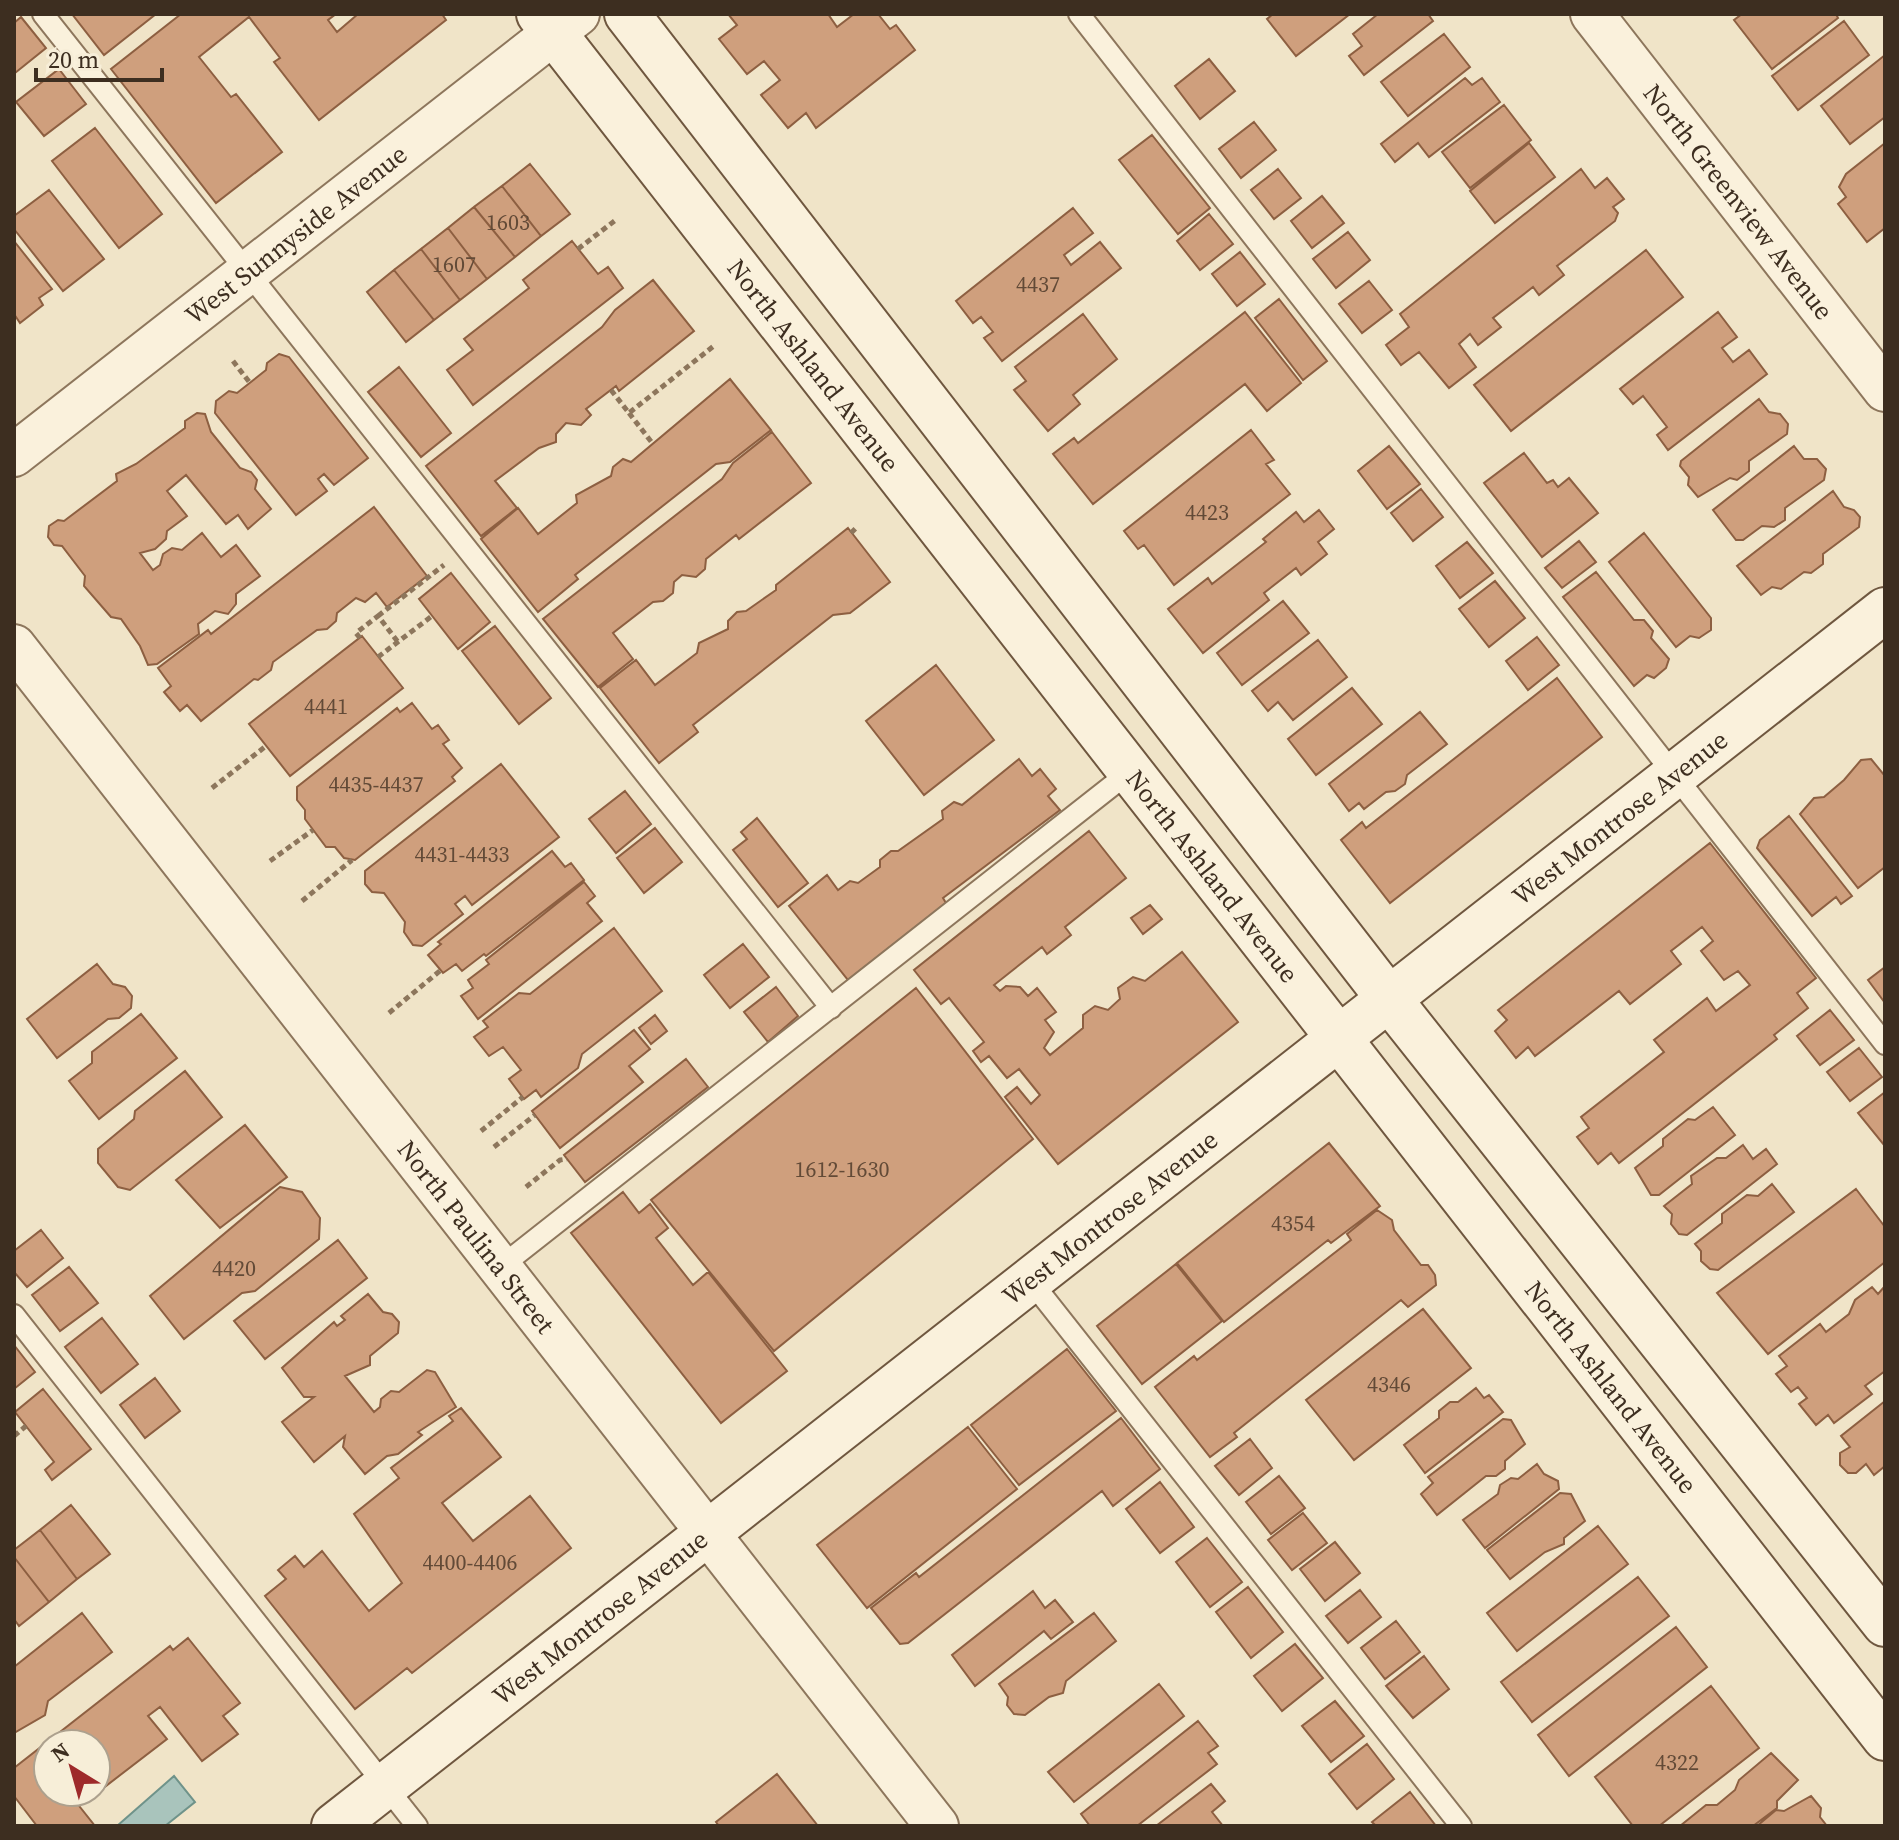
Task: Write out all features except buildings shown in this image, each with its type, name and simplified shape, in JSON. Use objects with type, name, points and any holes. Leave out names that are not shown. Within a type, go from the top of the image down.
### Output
[{"type":"main road","points":[[627,14],[1389,999],[1885,1624]]},
{"type":"main road","name":"North Ashland Avenue","points":[[557,20],[1132,770],[1885,1738]]},
{"type":"main road","name":"West Montrose Avenue","points":[[334,1826],[1885,610]]},
{"type":"street","name":"North Greenview Avenue","points":[[1592,14],[1885,390]]},
{"type":"street","name":"West Sunnyside Avenue","points":[[14,455],[247,273],[557,20]]},
{"type":"street","name":"North Paulina Street","points":[[14,646],[937,1826]]},
{"type":"lane","points":[[43,14],[831,1008]]},
{"type":"lane","points":[[1079,14],[1885,1044]]},
{"type":"lane","points":[[499,1268],[1132,770]]},
{"type":"lane","points":[[1030,1280],[1461,1826]]},
{"type":"lane","points":[[14,1315],[417,1826]]},
{"type":"path","points":[[578,249],[617,219]]},
{"type":"path","points":[[629,413],[715,345]]},
{"type":"path","points":[[233,361],[250,383]]},
{"type":"path","points":[[611,390],[653,444]]},
{"type":"path","points":[[851,533],[857,527]]},
{"type":"path","points":[[360,638],[356,633],[466,548]]},
{"type":"path","points":[[378,616],[398,642]]},
{"type":"path","points":[[378,657],[432,616]]},
{"type":"path","points":[[212,788],[266,746]]},
{"type":"path","points":[[270,861],[313,830]]},
{"type":"path","points":[[302,901],[352,860]]},
{"type":"path","points":[[389,1013],[441,970]]},
{"type":"path","points":[[481,1131],[523,1097]]},
{"type":"path","points":[[494,1147],[535,1115]]},
{"type":"path","points":[[526,1187],[560,1160],[567,1159]]},
{"type":"path","points":[[14,1436],[26,1426]]},
{"type":"water","points":[[174,1776],[195,1802],[165,1826],[117,1826]]}]
